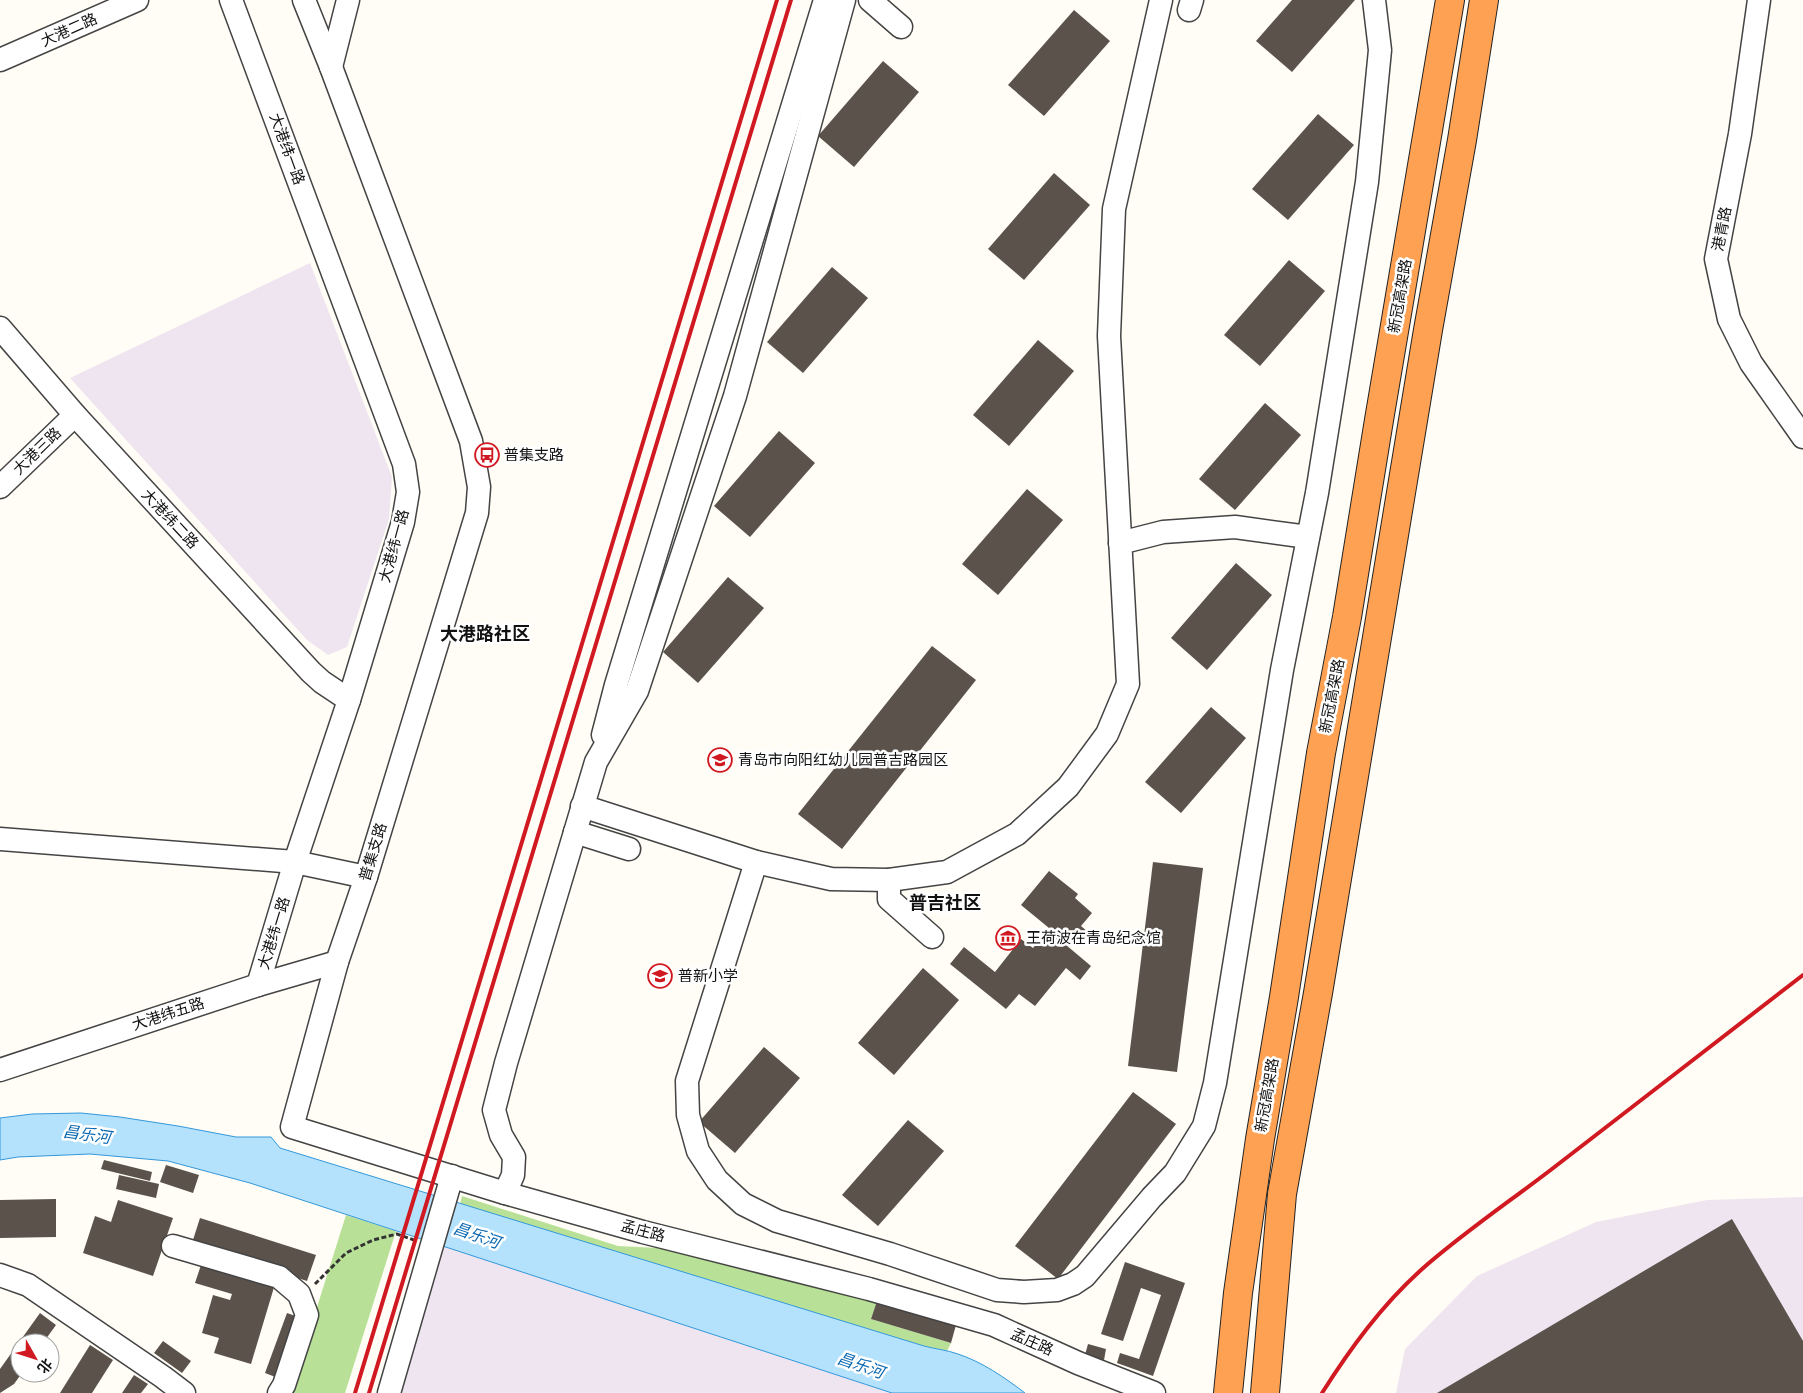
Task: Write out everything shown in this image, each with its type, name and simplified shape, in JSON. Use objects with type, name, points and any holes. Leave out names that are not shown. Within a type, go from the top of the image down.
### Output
[{"type":"highway","name":"新冠高架路","points":[[1228,1393],[1238,1293],[1260,1139],[1284,997],[1321,753],[1348,617],[1379,420],[1450,0]]},
{"type":"highway","points":[[1265,1393],[1282,1194],[1318,993],[1484,0]]},
{"type":"street","name":"大港二路","points":[[0,60],[138,0]]},
{"type":"street","name":"大港纬一路","points":[[231,0],[404,464],[408,492],[403,522],[349,700],[295,862],[258,985]]},
{"type":"street","points":[[304,0],[332,67]]},
{"type":"street","points":[[332,67],[348,0]]},
{"type":"street","points":[[505,1193],[514,1175],[514,1157],[501,1135],[494,1110],[506,1063],[596,762],[616,685],[825,0]]},
{"type":"street","points":[[596,762],[637,691],[735,396],[844,0]]},
{"type":"street","points":[[870,0],[901,27]]},
{"type":"street","points":[[582,806],[756,862],[831,879],[890,880],[947,872],[1017,834],[1068,787],[1107,734],[1128,684],[1109,336],[1114,209],[1161,0]]},
{"type":"street","points":[[756,862],[687,1081],[688,1116],[698,1151],[717,1180],[743,1204],[777,1221],[890,1254],[997,1290],[1024,1292],[1057,1290],[1073,1284],[1085,1276],[1152,1197],[1175,1173],[1204,1126],[1215,1083],[1282,670],[1317,493],[1367,182],[1380,50],[1374,0]]},
{"type":"street","name":"港青路","points":[[1759,0],[1740,134],[1716,259],[1729,319],[1752,363],[1803,437]]},
{"type":"street","name":"普集支路","points":[[332,67],[471,441],[479,487],[476,513],[366,877],[337,962]]},
{"type":"street","name":"大港纬二路","points":[[0,328],[75,415],[311,672],[322,682],[349,700]]},
{"type":"street","name":"大港三路","points":[[0,487],[75,415]]},
{"type":"street","points":[[1120,544],[1163,532],[1234,527],[1308,537]]},
{"type":"street","points":[[575,832],[629,849]]},
{"type":"street","points":[[0,839],[295,862],[366,877]]},
{"type":"street","points":[[890,880],[889,899],[932,937]]},
{"type":"street","name":"孟庄路","points":[[337,962],[292,1127],[505,1193],[643,1232],[869,1288],[994,1325],[1078,1363],[1154,1393]]},
{"type":"street","name":"大港纬五路","points":[[0,1070],[258,985],[337,962]]},
{"type":"street","points":[[389,1393],[452,1176]]},
{"type":"street","points":[[173,1246],[279,1277],[299,1294],[307,1315],[284,1385],[279,1393]]},
{"type":"street","points":[[0,1274],[28,1285],[184,1393]]},
{"type":"path","points":[[302,1300],[320,1278],[346,1253],[372,1240],[397,1234],[432,1244]]},
{"type":"shaded area","points":[[310,263],[392,477],[389,519],[347,647],[328,655],[307,640],[70,378]]},
{"type":"shaded area","points":[[1803,1197],[1803,1393],[1396,1393],[1405,1349],[1477,1276],[1596,1222],[1707,1200]]},
{"type":"shaded area","points":[[440,1245],[892,1393],[398,1393]]},
{"type":"green space","points":[[462,1196],[618,1246],[659,1248],[877,1301],[871,1319],[951,1343],[947,1351],[924,1346],[460,1204]]},
{"type":"green space","points":[[346,1215],[396,1231],[345,1393],[290,1393]]},
{"type":"water","name":"昌乐河","points":[[81,1113],[120,1117],[236,1137],[271,1137],[280,1148],[924,1346],[950,1351],[993,1370],[1025,1393],[892,1393],[250,1183],[168,1161],[90,1154],[18,1157],[0,1160],[0,1118],[32,1114]]},
{"type":"building","points":[[1292,0],[1355,0],[1292,72],[1256,41]]},
{"type":"building","points":[[1074,10],[1110,41],[1044,116],[1008,85]]},
{"type":"building","points":[[883,61],[919,92],[854,167],[818,136]]},
{"type":"building","points":[[1318,114],[1354,145],[1288,220],[1252,189]]},
{"type":"building","points":[[1054,173],[1090,205],[1024,280],[988,249]]},
{"type":"building","points":[[1289,260],[1325,291],[1260,366],[1224,335]]},
{"type":"building","points":[[832,267],[868,298],[803,373],[767,342]]},
{"type":"building","points":[[1038,340],[1074,371],[1009,446],[973,415]]},
{"type":"building","points":[[1265,403],[1301,435],[1235,510],[1199,479]]},
{"type":"building","points":[[779,431],[815,463],[750,537],[714,506]]},
{"type":"building","points":[[1027,489],[1063,520],[998,595],[962,564]]},
{"type":"building","points":[[1236,563],[1272,595],[1207,670],[1171,638]]},
{"type":"building","points":[[728,577],[764,608],[698,683],[663,652]]},
{"type":"building","points":[[932,646],[976,680],[842,849],[798,814]]},
{"type":"building","points":[[1211,707],[1246,738],[1181,813],[1145,782]]},
{"type":"building","points":[[1153,862],[1203,868],[1177,1072],[1128,1066]]},
{"type":"building","points":[[1049,871],[1078,894],[1075,898],[1092,913],[1081,926],[1095,938],[1091,943],[1077,932],[1066,945],[1091,966],[1080,980],[1066,968],[1035,1006],[1019,994],[1006,1009],[950,964],[964,947],[995,972],[1021,939],[1033,948],[1049,928],[1021,905]]},
{"type":"building","points":[[923,968],[959,1000],[894,1075],[858,1043]]},
{"type":"building","points":[[764,1047],[800,1078],[735,1153],[699,1122]]},
{"type":"building","points":[[1133,1092],[1176,1124],[1058,1279],[1015,1246]]},
{"type":"building","points":[[908,1120],[944,1151],[878,1226],[842,1195]]},
{"type":"building","points":[[104,1160],[152,1172],[150,1181],[101,1169]]},
{"type":"building","points":[[166,1165],[199,1175],[193,1193],[160,1182]]},
{"type":"building","points":[[119,1175],[159,1184],[156,1198],[116,1189]]},
{"type":"building","points":[[56,1199],[56,1237],[0,1238],[0,1200]]},
{"type":"building","points":[[118,1200],[173,1218],[153,1276],[83,1253],[95,1216],[111,1222]]},
{"type":"building","points":[[200,1218],[316,1255],[307,1281],[192,1243]]},
{"type":"building","points":[[1732,1219],[1803,1341],[1803,1393],[1437,1393]]},
{"type":"building","points":[[202,1262],[275,1284],[251,1364],[214,1353],[219,1338],[202,1333],[213,1295],[230,1300],[232,1294],[195,1283]]},
{"type":"building","points":[[1125,1262],[1185,1283],[1153,1376],[1117,1363],[1120,1353],[1139,1359],[1161,1295],[1141,1288],[1123,1341],[1101,1334]]},
{"type":"building","points":[[877,1301],[956,1325],[951,1343],[871,1319]]},
{"type":"building","points":[[40,1313],[56,1325],[50,1333],[26,1333]]},
{"type":"building","points":[[287,1313],[301,1318],[278,1378],[265,1373]]},
{"type":"building","points":[[163,1341],[191,1361],[182,1373],[154,1353]]},
{"type":"building","points":[[1088,1344],[1106,1349],[1104,1360],[1085,1355]]},
{"type":"building","points":[[90,1345],[113,1360],[92,1393],[60,1393]]},
{"type":"building","points":[[10,1355],[10,1383],[15,1383],[0,1393],[0,1369]]},
{"type":"building","points":[[134,1375],[148,1384],[141,1393],[122,1393]]},
{"type":"railway","points":[[355,1393],[777,0]]},
{"type":"railway","points":[[369,1393],[791,0]]},
{"type":"railway","points":[[1322,1393],[1379,1313],[1421,1270],[1803,975]]},
{"type":"place","name":"普集支路","points":[[487,455]]},
{"type":"place","name":"青岛市向阳红幼儿园普吉路园区","points":[[720,760]]},
{"type":"place","name":"王荷波在青岛纪念馆","points":[[1008,938]]},
{"type":"place","name":"普新小学","points":[[660,976]]},
{"type":"district","name":"大港路社区","points":[[485,634]]},
{"type":"district","name":"普吉社区","points":[[945,903]]}]
